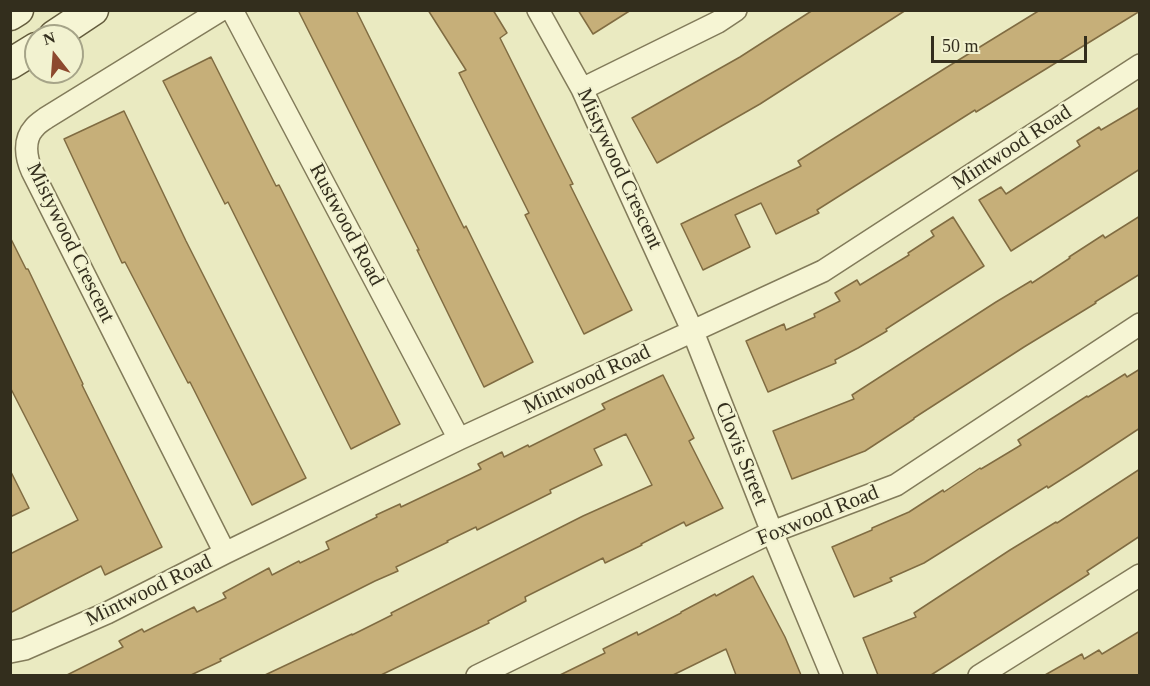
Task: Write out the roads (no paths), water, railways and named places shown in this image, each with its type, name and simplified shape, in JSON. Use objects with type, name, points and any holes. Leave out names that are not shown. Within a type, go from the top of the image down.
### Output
[{"type":"main road","points":[[10,15],[18,10]]},
{"type":"main road","points":[[72,24],[93,10]]},
{"type":"main road","points":[[10,64],[24,55]]},
{"type":"street","name":"Mistywood Crescent","points":[[221,10],[46,118],[33,129],[27,143],[27,159],[225,553]]},
{"type":"street","name":"Rustwood Road","points":[[232,10],[459,439]]},
{"type":"street","name":"Mistywood Crescent","points":[[538,10],[582,89],[693,332]]},
{"type":"street","points":[[582,89],[718,22],[736,10]]},
{"type":"street","name":"Mintwood Road","points":[[10,652],[25,649],[107,614],[225,553],[459,439],[823,271],[1140,65]]},
{"type":"street","name":"Foxwood Road","points":[[477,675],[772,532],[896,485],[1140,324]]},
{"type":"street","name":"Clovis Street","points":[[693,332],[772,532],[832,675]]},
{"type":"street","points":[[979,675],[1140,575]]}]
